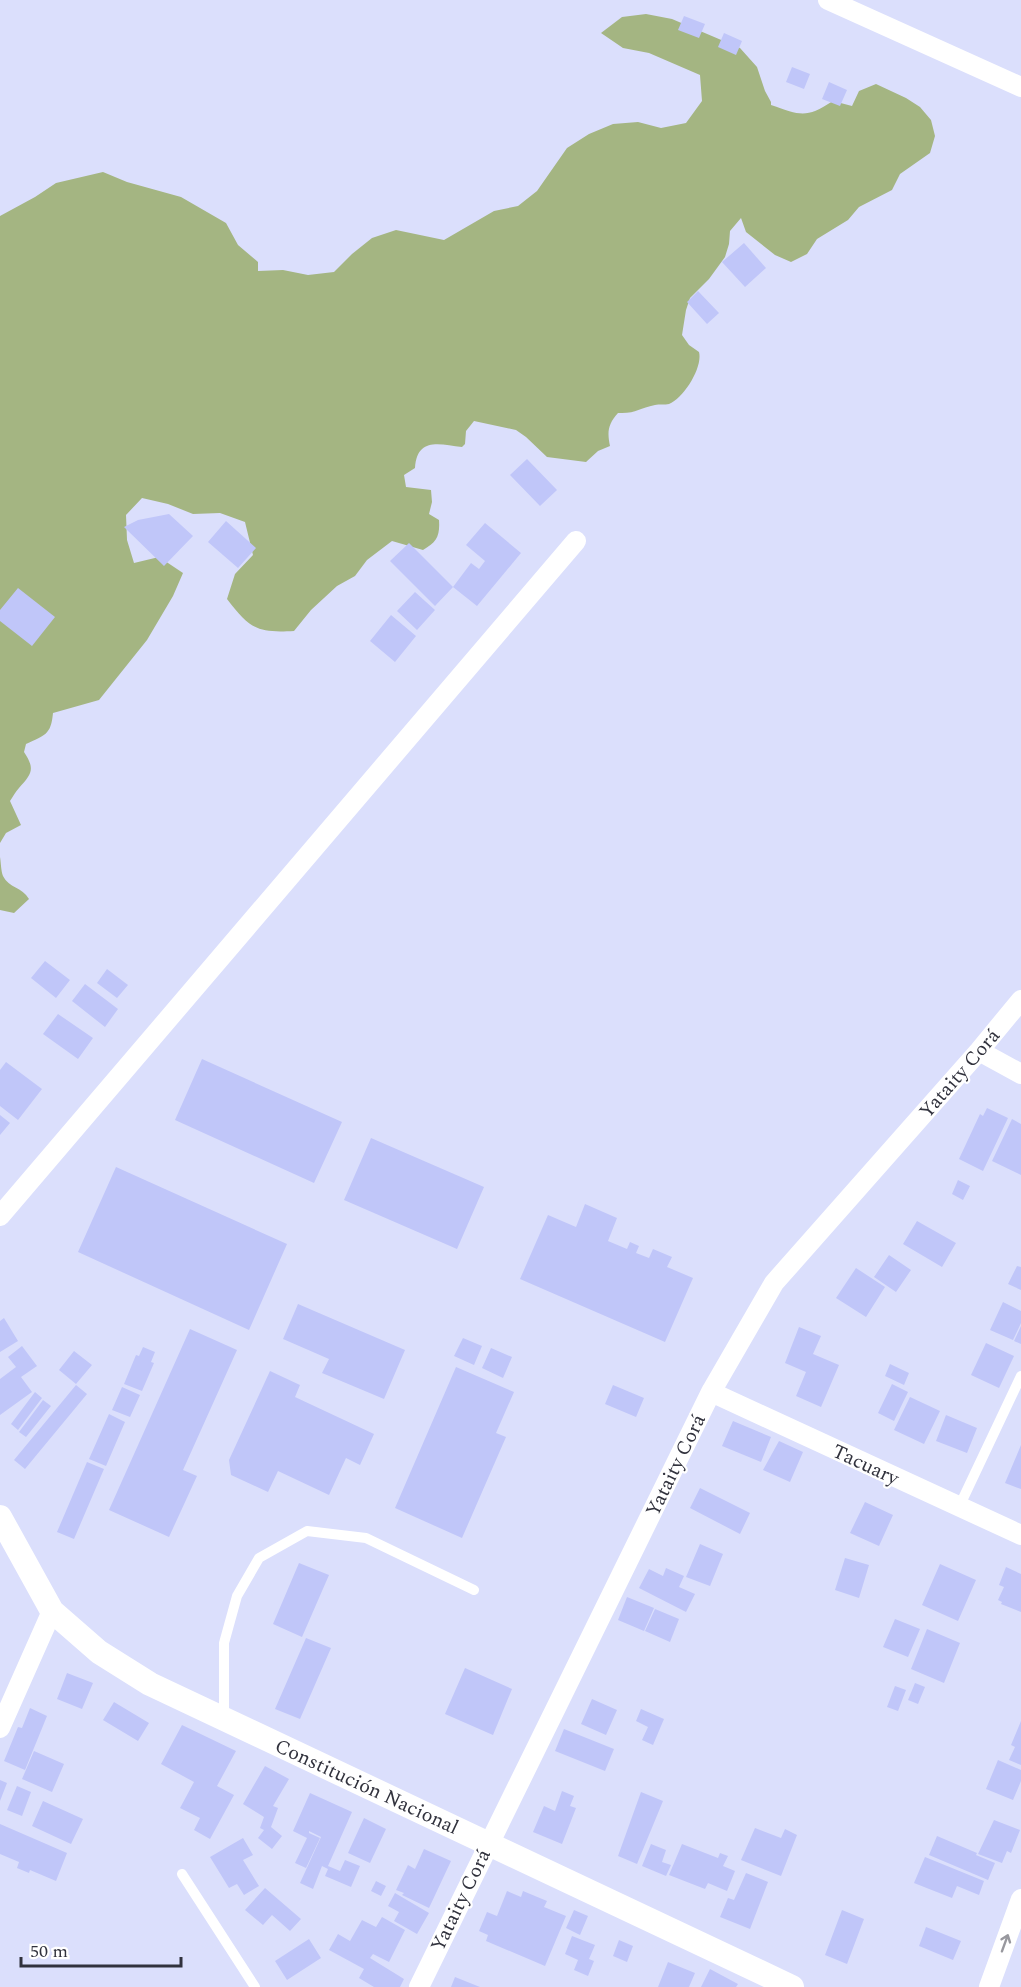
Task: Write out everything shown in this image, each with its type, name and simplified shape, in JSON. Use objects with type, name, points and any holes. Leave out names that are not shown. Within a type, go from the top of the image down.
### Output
[{"type":"street","points":[[828,0],[1021,87]]},
{"type":"street","points":[[0,1216],[576,541]]},
{"type":"street","name":"Yataity Corá","points":[[419,1987],[711,1392],[774,1283],[980,1051],[1021,1000]]},
{"type":"street","points":[[980,1051],[1021,1074]]},
{"type":"street","name":"Tacuary","points":[[711,1392],[1021,1536]]},
{"type":"street","name":"Constitución Nacional","points":[[0,1517],[52,1611],[99,1652],[150,1684],[792,1987]]},
{"type":"street","points":[[0,1728],[52,1611]]},
{"type":"street","points":[[989,1987],[1021,1899]]},
{"type":"lane","points":[[959,1507],[1021,1376]]},
{"type":"lane","points":[[224,1719],[224,1643],[237,1596],[259,1558],[307,1531],[366,1538],[474,1590]]},
{"type":"lane","points":[[183,1874],[255,1987]]},
{"type":"green space","points":[[646,14],[672,19],[740,48],[757,67],[771,105],[789,111],[809,113],[833,101],[852,106],[859,91],[876,84],[906,98],[920,107],[931,120],[935,136],[930,153],[900,174],[892,190],[859,207],[848,220],[817,239],[807,254],[791,262],[775,255],[746,232],[741,218],[730,231],[725,257],[709,279],[690,298],[686,310],[682,335],[689,345],[699,352],[699,358],[698,366],[686,389],[669,404],[655,405],[629,413],[618,413],[609,428],[610,446],[598,451],[586,462],[547,457],[516,430],[474,421],[466,431],[465,444],[462,447],[438,444],[425,447],[420,451],[415,468],[404,475],[406,487],[431,490],[432,502],[429,514],[439,520],[438,534],[432,544],[423,550],[392,541],[367,560],[355,576],[337,586],[311,610],[294,631],[271,631],[255,627],[242,617],[227,599],[235,574],[253,555],[245,522],[220,513],[193,514],[168,504],[142,498],[126,515],[127,540],[134,563],[159,557],[183,573],[173,596],[147,640],[99,700],[53,713],[49,730],[26,744],[24,752],[31,768],[27,779],[10,801],[21,825],[6,833],[0,843],[0,216],[56,183],[103,172],[127,182],[181,197],[226,223],[238,245],[258,262],[258,271],[283,270],[308,275],[334,272],[372,238],[396,230],[444,240],[494,211],[518,206],[537,191],[567,148],[589,134],[613,124],[638,122],[661,128],[686,123],[702,101],[700,75],[649,53],[623,48],[601,33],[622,17]]},
{"type":"green space","points":[[0,857],[2,874],[6,880],[29,899],[14,913],[0,910]]},
{"type":"building","points":[[684,16],[705,24],[699,38],[678,30]]},
{"type":"building","points":[[724,33],[742,41],[736,55],[718,47]]},
{"type":"building","points":[[792,67],[810,74],[804,89],[786,82]]},
{"type":"building","points":[[829,82],[847,90],[840,106],[822,99]]},
{"type":"building","points":[[744,243],[766,268],[745,287],[722,262]]},
{"type":"building","points":[[698,291],[719,313],[707,324],[687,302]]},
{"type":"building","points":[[527,459],[557,490],[540,506],[510,475]]},
{"type":"building","points":[[169,514],[193,536],[164,566],[124,527],[138,520]]},
{"type":"building","points":[[226,521],[256,548],[238,568],[208,542]]},
{"type":"building","points":[[485,523],[521,553],[477,606],[453,587],[471,563],[479,569],[485,561],[466,545]]},
{"type":"building","points":[[409,543],[453,587],[435,606],[390,561]]},
{"type":"building","points":[[18,588],[55,617],[32,646],[0,621],[0,610]]},
{"type":"building","points":[[415,592],[435,610],[417,630],[397,611]]},
{"type":"building","points":[[391,615],[416,636],[395,662],[370,641]]},
{"type":"building","points":[[45,961],[70,980],[56,998],[31,978]]},
{"type":"building","points":[[107,969],[128,985],[117,998],[97,983]]},
{"type":"building","points":[[85,984],[118,1009],[105,1027],[72,1001]]},
{"type":"building","points":[[58,1014],[93,1038],[78,1059],[43,1034]]},
{"type":"building","points":[[202,1059],[342,1122],[314,1183],[175,1120]]},
{"type":"building","points":[[6,1062],[42,1089],[18,1120],[0,1106],[0,1070]]},
{"type":"building","points":[[987,1108],[1008,1118],[983,1171],[959,1159],[980,1114],[983,1116]]},
{"type":"building","points":[[0,1115],[10,1123],[0,1135]]},
{"type":"building","points":[[1012,1119],[1021,1124],[1021,1175],[992,1161]]},
{"type":"building","points":[[371,1138],[484,1187],[457,1249],[344,1200]]},
{"type":"building","points":[[116,1167],[287,1244],[249,1330],[78,1252]]},
{"type":"building","points":[[958,1180],[970,1186],[963,1200],[952,1194]]},
{"type":"building","points":[[585,1204],[617,1218],[608,1241],[627,1249],[630,1242],[639,1246],[636,1253],[649,1258],[653,1249],[672,1257],[667,1267],[693,1278],[665,1342],[520,1279],[548,1215],[576,1227]]},
{"type":"building","points":[[917,1221],[956,1243],[942,1267],[903,1244]]},
{"type":"building","points":[[889,1255],[911,1270],[896,1292],[874,1277]]},
{"type":"building","points":[[1017,1266],[1021,1267],[1021,1290],[1008,1284]]},
{"type":"building","points":[[856,1268],[885,1287],[866,1317],[836,1298]]},
{"type":"building","points":[[1003,1302],[1021,1311],[1021,1323],[1013,1340],[990,1330]]},
{"type":"building","points":[[298,1304],[405,1350],[384,1399],[322,1373],[329,1359],[283,1339]]},
{"type":"building","points":[[4,1318],[18,1341],[0,1352],[0,1321]]},
{"type":"building","points":[[1021,1326],[1021,1344],[1014,1341]]},
{"type":"building","points":[[799,1327],[821,1336],[813,1354],[839,1365],[821,1407],[796,1396],[806,1372],[785,1363]]},
{"type":"building","points":[[190,1329],[237,1350],[183,1470],[197,1476],[169,1537],[109,1510]]},
{"type":"building","points":[[463,1338],[482,1346],[474,1365],[454,1356]]},
{"type":"building","points":[[986,1343],[1014,1356],[999,1388],[971,1375]]},
{"type":"building","points":[[22,1346],[37,1366],[21,1377],[32,1392],[0,1415],[0,1379],[16,1367],[8,1357]]},
{"type":"building","points":[[143,1347],[155,1352],[151,1362],[154,1363],[142,1391],[124,1384],[136,1355],[139,1356]]},
{"type":"building","points":[[491,1348],[512,1357],[503,1378],[482,1368]]},
{"type":"building","points":[[74,1351],[92,1365],[76,1384],[59,1370]]},
{"type":"building","points":[[890,1364],[909,1373],[904,1385],[885,1376]]},
{"type":"building","points":[[456,1367],[514,1392],[496,1433],[506,1437],[462,1538],[395,1508]]},
{"type":"building","points":[[270,1371],[300,1385],[295,1397],[374,1434],[360,1465],[346,1458],[329,1495],[278,1471],[268,1492],[231,1475],[229,1460]]},
{"type":"building","points":[[892,1384],[908,1392],[894,1421],[878,1413]]},
{"type":"building","points":[[76,1385],[87,1394],[25,1469],[14,1460]]},
{"type":"building","points":[[613,1385],[644,1398],[636,1417],[605,1404]]},
{"type":"building","points":[[122,1387],[140,1395],[130,1417],[112,1410]]},
{"type":"building","points":[[35,1392],[42,1398],[18,1430],[11,1424]]},
{"type":"building","points":[[910,1397],[940,1411],[924,1444],[894,1430]]},
{"type":"building","points":[[43,1400],[51,1406],[26,1437],[19,1432]]},
{"type":"building","points":[[109,1414],[125,1422],[106,1466],[89,1459]]},
{"type":"building","points":[[946,1415],[977,1428],[967,1453],[936,1441]]},
{"type":"building","points":[[733,1421],[771,1437],[761,1462],[722,1446]]},
{"type":"building","points":[[779,1441],[803,1452],[790,1482],[763,1470]]},
{"type":"building","points":[[1021,1445],[1021,1489],[1005,1483]]},
{"type":"building","points":[[87,1462],[104,1469],[74,1539],[57,1532]]},
{"type":"building","points":[[700,1488],[750,1513],[740,1534],[690,1508]]},
{"type":"building","points":[[865,1502],[893,1515],[879,1546],[850,1533]]},
{"type":"building","points":[[700,1544],[723,1554],[710,1586],[686,1577]]},
{"type":"building","points":[[845,1558],[869,1565],[859,1598],[835,1590]]},
{"type":"building","points":[[299,1563],[329,1575],[302,1637],[273,1624]]},
{"type":"building","points":[[940,1564],[976,1580],[958,1621],[922,1605]]},
{"type":"building","points":[[1006,1567],[1021,1574],[1021,1612],[1001,1604],[1002,1602],[998,1600],[1004,1587],[999,1585]]},
{"type":"building","points":[[666,1568],[684,1576],[679,1587],[695,1594],[686,1612],[639,1588],[649,1569],[663,1576]]},
{"type":"building","points":[[627,1597],[654,1608],[644,1631],[618,1620]]},
{"type":"building","points":[[655,1609],[679,1619],[670,1642],[645,1631]]},
{"type":"building","points":[[895,1619],[920,1629],[908,1657],[883,1647]]},
{"type":"building","points":[[927,1629],[960,1643],[944,1683],[911,1669]]},
{"type":"building","points":[[306,1638],[331,1648],[300,1719],[275,1709]]},
{"type":"building","points":[[465,1668],[512,1689],[493,1735],[445,1714]]},
{"type":"building","points":[[67,1673],[93,1683],[82,1709],[57,1699]]},
{"type":"building","points":[[915,1683],[925,1687],[918,1704],[908,1700]]},
{"type":"building","points":[[895,1686],[906,1690],[898,1711],[887,1707]]},
{"type":"building","points":[[592,1699],[617,1710],[606,1735],[581,1724]]},
{"type":"building","points":[[114,1702],[149,1723],[138,1741],[103,1720]]},
{"type":"building","points":[[30,1708],[47,1716],[25,1770],[4,1761],[18,1727],[22,1728]]},
{"type":"building","points":[[641,1709],[664,1719],[653,1745],[642,1740],[648,1727],[636,1721]]},
{"type":"building","points":[[1021,1721],[1021,1765],[1009,1760],[1015,1747],[1011,1745]]},
{"type":"building","points":[[182,1725],[236,1751],[217,1786],[234,1795],[210,1839],[194,1830],[200,1818],[180,1808],[194,1782],[161,1764]]},
{"type":"building","points":[[564,1729],[614,1749],[605,1771],[555,1751]]},
{"type":"building","points":[[34,1751],[64,1764],[52,1792],[22,1779]]},
{"type":"building","points":[[998,1760],[1021,1770],[1021,1781],[1013,1800],[986,1789]]},
{"type":"building","points":[[265,1766],[289,1779],[273,1806],[278,1808],[271,1827],[282,1836],[272,1849],[258,1838],[264,1830],[260,1828],[264,1817],[243,1804]]},
{"type":"building","points":[[0,1780],[7,1783],[0,1801]]},
{"type":"building","points":[[17,1786],[31,1792],[22,1816],[7,1810]]},
{"type":"building","points":[[562,1791],[574,1796],[570,1806],[576,1808],[562,1844],[533,1832],[544,1806],[555,1811]]},
{"type":"building","points":[[641,1792],[663,1801],[637,1864],[618,1856]]},
{"type":"building","points":[[310,1793],[352,1812],[328,1866],[340,1871],[345,1860],[360,1866],[351,1887],[325,1876],[328,1869],[322,1866],[313,1889],[300,1883],[321,1837],[309,1831],[320,1838],[306,1868],[295,1863],[307,1838],[293,1831]]},
{"type":"building","points":[[43,1801],[83,1819],[71,1844],[32,1826]]},
{"type":"building","points":[[364,1818],[386,1829],[370,1863],[348,1853]]},
{"type":"building","points":[[994,1820],[1020,1830],[1011,1853],[1007,1851],[1002,1863],[978,1854]]},
{"type":"building","points":[[0,1824],[67,1853],[56,1881],[30,1870],[29,1873],[17,1868],[19,1862],[0,1854]]},
{"type":"building","points":[[755,1828],[781,1838],[785,1829],[797,1835],[781,1876],[741,1860]]},
{"type":"building","points":[[937,1836],[995,1863],[988,1880],[929,1855]]},
{"type":"building","points":[[243,1838],[253,1855],[243,1860],[259,1886],[244,1895],[237,1884],[229,1888],[210,1857]]},
{"type":"building","points":[[651,1844],[666,1850],[662,1862],[671,1865],[666,1876],[642,1866]]},
{"type":"building","points":[[682,1844],[718,1858],[720,1853],[728,1856],[723,1866],[735,1871],[727,1891],[708,1883],[705,1889],[669,1875]]},
{"type":"building","points":[[424,1849],[451,1861],[429,1908],[396,1890],[408,1865],[415,1869]]},
{"type":"building","points":[[925,1857],[984,1881],[979,1895],[957,1886],[952,1898],[914,1883]]},
{"type":"building","points":[[746,1873],[768,1882],[750,1929],[720,1917],[728,1898],[734,1900]]},
{"type":"building","points":[[376,1881],[386,1886],[381,1896],[371,1891]]},
{"type":"building","points":[[265,1888],[301,1919],[290,1931],[272,1915],[263,1925],[245,1910]]},
{"type":"building","points":[[507,1891],[521,1897],[523,1891],[547,1901],[544,1907],[566,1916],[545,1966],[486,1941],[488,1935],[479,1931],[487,1912],[497,1916]]},
{"type":"building","points":[[395,1893],[429,1913],[417,1934],[394,1921],[399,1912],[388,1906]]},
{"type":"building","points":[[574,1910],[588,1916],[580,1935],[566,1928]]},
{"type":"building","points":[[842,1910],[864,1919],[847,1964],[825,1955]]},
{"type":"building","points":[[382,1917],[405,1930],[389,1962],[373,1954],[370,1958],[404,1979],[400,1987],[374,1987],[359,1978],[364,1969],[329,1950],[338,1934],[350,1941],[362,1920],[376,1927]]},
{"type":"building","points":[[926,1927],[961,1941],[953,1960],[919,1946]]},
{"type":"building","points":[[572,1936],[595,1945],[589,1959],[594,1961],[588,1976],[574,1970],[578,1960],[565,1954]]},
{"type":"building","points":[[309,1939],[321,1958],[287,1980],[275,1961]]},
{"type":"building","points":[[619,1940],[633,1946],[627,1962],[613,1956]]},
{"type":"building","points":[[668,1962],[695,1973],[689,1987],[658,1987]]},
{"type":"building","points":[[710,1969],[738,1984],[736,1987],[701,1987]]},
{"type":"building","points":[[455,1977],[480,1987],[451,1987]]}]
